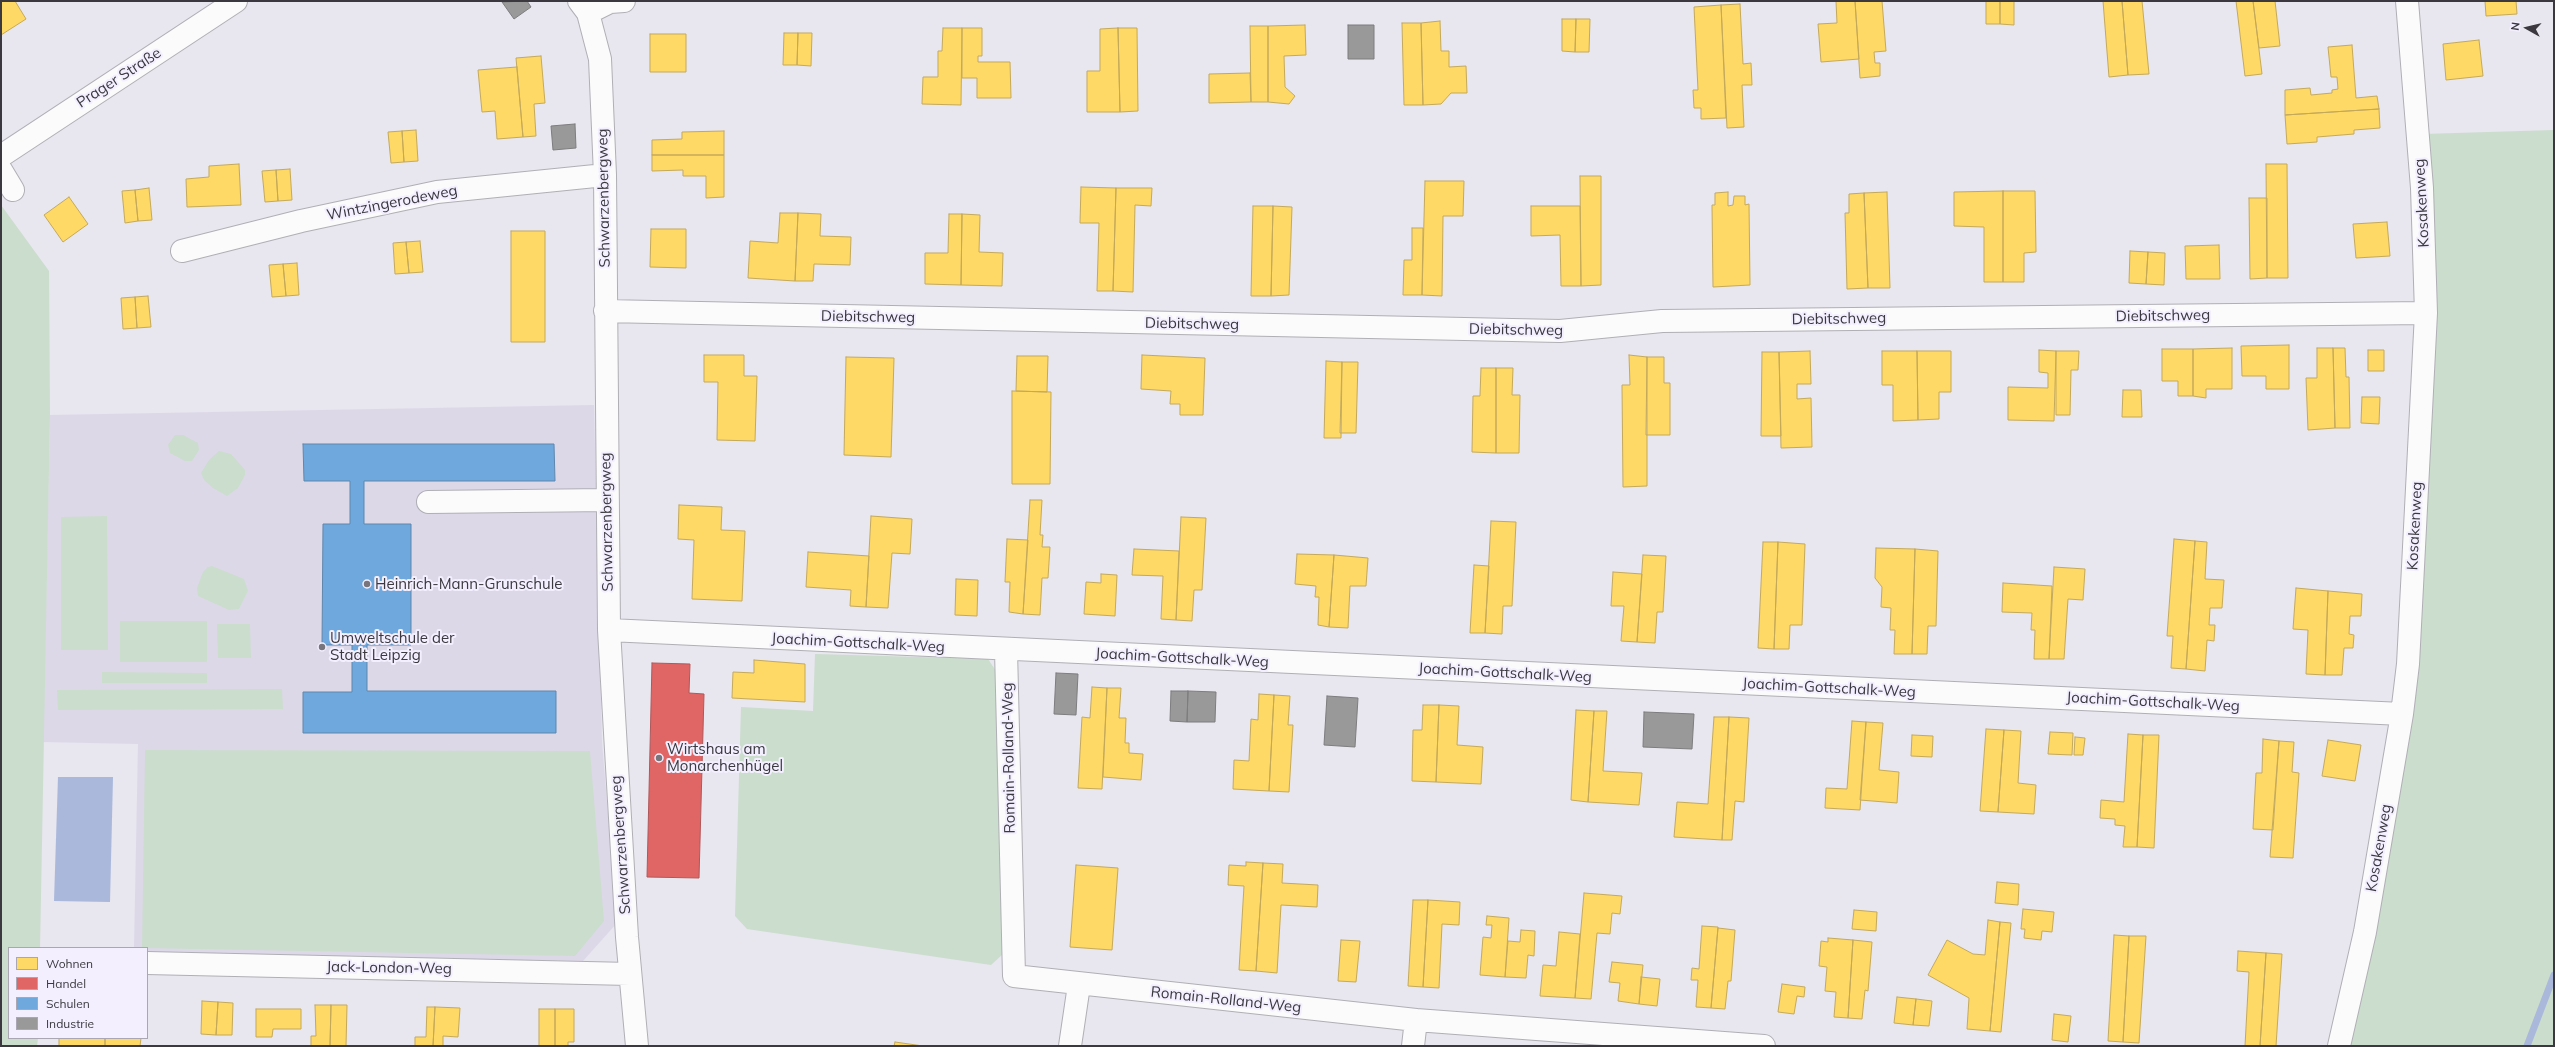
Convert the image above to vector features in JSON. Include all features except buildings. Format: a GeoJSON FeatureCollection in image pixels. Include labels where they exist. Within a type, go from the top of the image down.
{"type":"FeatureCollection","features":[{"type":"Feature","properties":{"kind":"street","name":"Prager Straße"},"geometry":{"type":"LineString","coordinates":[[1,156],[236,1]]}},
{"type":"Feature","properties":{"kind":"street"},"geometry":{"type":"LineString","coordinates":[[583,7],[624,1]]}},
{"type":"Feature","properties":{"kind":"street","name":"Kosakenweg"},"geometry":{"type":"LineString","coordinates":[[2339,1046],[2365,932],[2402,714],[2408,664],[2426,313],[2422,188],[2407,1]]}},
{"type":"Feature","properties":{"kind":"street","name":"Schwarzenbergweg"},"geometry":{"type":"LineString","coordinates":[[583,7],[600,59],[605,175],[609,630],[614,742],[630,974],[637,1046]]}},
{"type":"Feature","properties":{"kind":"street"},"geometry":{"type":"LineString","coordinates":[[1,170],[13,190]]}},
{"type":"Feature","properties":{"kind":"street","name":"Wintzingerodeweg"},"geometry":{"type":"LineString","coordinates":[[182,251],[301,221],[437,192],[605,175]]}},
{"type":"Feature","properties":{"kind":"street","name":"Diebitschweg"},"geometry":{"type":"LineString","coordinates":[[605,311],[1560,331],[1662,321],[2426,313]]}},
{"type":"Feature","properties":{"kind":"street"},"geometry":{"type":"LineString","coordinates":[[428,502],[607,500]]}},
{"type":"Feature","properties":{"kind":"street","name":"Joachim-Gottschalk-Weg"},"geometry":{"type":"LineString","coordinates":[[609,630],[1006,650],[2402,714]]}},
{"type":"Feature","properties":{"kind":"street","name":"Romain-Rolland-Weg"},"geometry":{"type":"LineString","coordinates":[[1006,650],[1014,976],[1078,985],[1416,1020],[1764,1046]]}},
{"type":"Feature","properties":{"kind":"street","name":"Jack-London-Weg"},"geometry":{"type":"LineString","coordinates":[[148,962],[630,974]]}},
{"type":"Feature","properties":{"kind":"street"},"geometry":{"type":"LineString","coordinates":[[1070,1046],[1078,985]]}},
{"type":"Feature","properties":{"kind":"street"},"geometry":{"type":"LineString","coordinates":[[1413,1046],[1416,1020]]}},
{"type":"Feature","properties":{"kind":"shaded area","name":"Umweltschule der Stadt Leipzig"},"geometry":{"type":"Polygon","coordinates":[[[594,405],[602,742],[617,923],[583,961],[148,954],[148,947],[134,947],[138,744],[43,742],[50,415],[594,405]]]}},
{"type":"Feature","properties":{"kind":"green space"},"geometry":{"type":"Polygon","coordinates":[[[2554,130],[2554,1046],[2348,1046],[2410,711],[2423,134],[2554,130]]]}},
{"type":"Feature","properties":{"kind":"green space"},"geometry":{"type":"Polygon","coordinates":[[[1,205],[49,271],[50,415],[40,947],[8,947],[8,1039],[38,1039],[37,1046],[1,1046],[1,205]]]}},
{"type":"Feature","properties":{"kind":"green space"},"geometry":{"type":"Polygon","coordinates":[[[175,435],[183,435],[198,443],[199,450],[192,461],[185,461],[170,453],[168,445],[175,435]]]}},
{"type":"Feature","properties":{"kind":"green space"},"geometry":{"type":"Polygon","coordinates":[[[219,451],[231,454],[245,470],[245,475],[238,488],[227,496],[213,488],[204,480],[201,473],[209,460],[219,451]]]}},
{"type":"Feature","properties":{"kind":"green space"},"geometry":{"type":"Polygon","coordinates":[[[107,516],[108,650],[61,650],[61,517],[107,516]]]}},
{"type":"Feature","properties":{"kind":"green space"},"geometry":{"type":"Polygon","coordinates":[[[212,566],[244,579],[248,591],[239,609],[229,610],[198,596],[197,588],[203,572],[208,567],[212,566]]]}},
{"type":"Feature","properties":{"kind":"green space"},"geometry":{"type":"Polygon","coordinates":[[[120,621],[207,621],[207,662],[120,662],[120,621]]]}},
{"type":"Feature","properties":{"kind":"green space"},"geometry":{"type":"Polygon","coordinates":[[[217,624],[250,624],[251,658],[218,658],[217,624]]]}},
{"type":"Feature","properties":{"kind":"green space"},"geometry":{"type":"Polygon","coordinates":[[[815,654],[988,659],[998,674],[1004,953],[991,965],[747,929],[735,916],[741,707],[813,711],[815,654]]]}},
{"type":"Feature","properties":{"kind":"green space"},"geometry":{"type":"Polygon","coordinates":[[[102,672],[207,673],[207,683],[102,683],[102,672]]]}},
{"type":"Feature","properties":{"kind":"green space"},"geometry":{"type":"Polygon","coordinates":[[[282,689],[283,709],[58,710],[57,690],[282,689]]]}},
{"type":"Feature","properties":{"kind":"green space"},"geometry":{"type":"Polygon","coordinates":[[[145,750],[590,751],[604,921],[575,956],[142,947],[145,750]]]}},
{"type":"Feature","properties":{"kind":"water"},"geometry":{"type":"Polygon","coordinates":[[[58,777],[113,777],[110,902],[54,901],[58,777]]]}},
{"type":"Feature","properties":{"kind":"waterway"},"geometry":{"type":"LineString","coordinates":[[2527,1046],[2554,975]]}},
{"type":"Feature","properties":{"kind":"place","name":"Heinrich-Mann-Grunschule"},"geometry":{"type":"Point","coordinates":[367,584]}},
{"type":"Feature","properties":{"kind":"place","name":"Umweltschule der Stadt Leipzig"},"geometry":{"type":"Point","coordinates":[322,647]}},
{"type":"Feature","properties":{"kind":"place","name":"Wirtshaus am Monarchenhügel"},"geometry":{"type":"Point","coordinates":[659,758]}}]}
